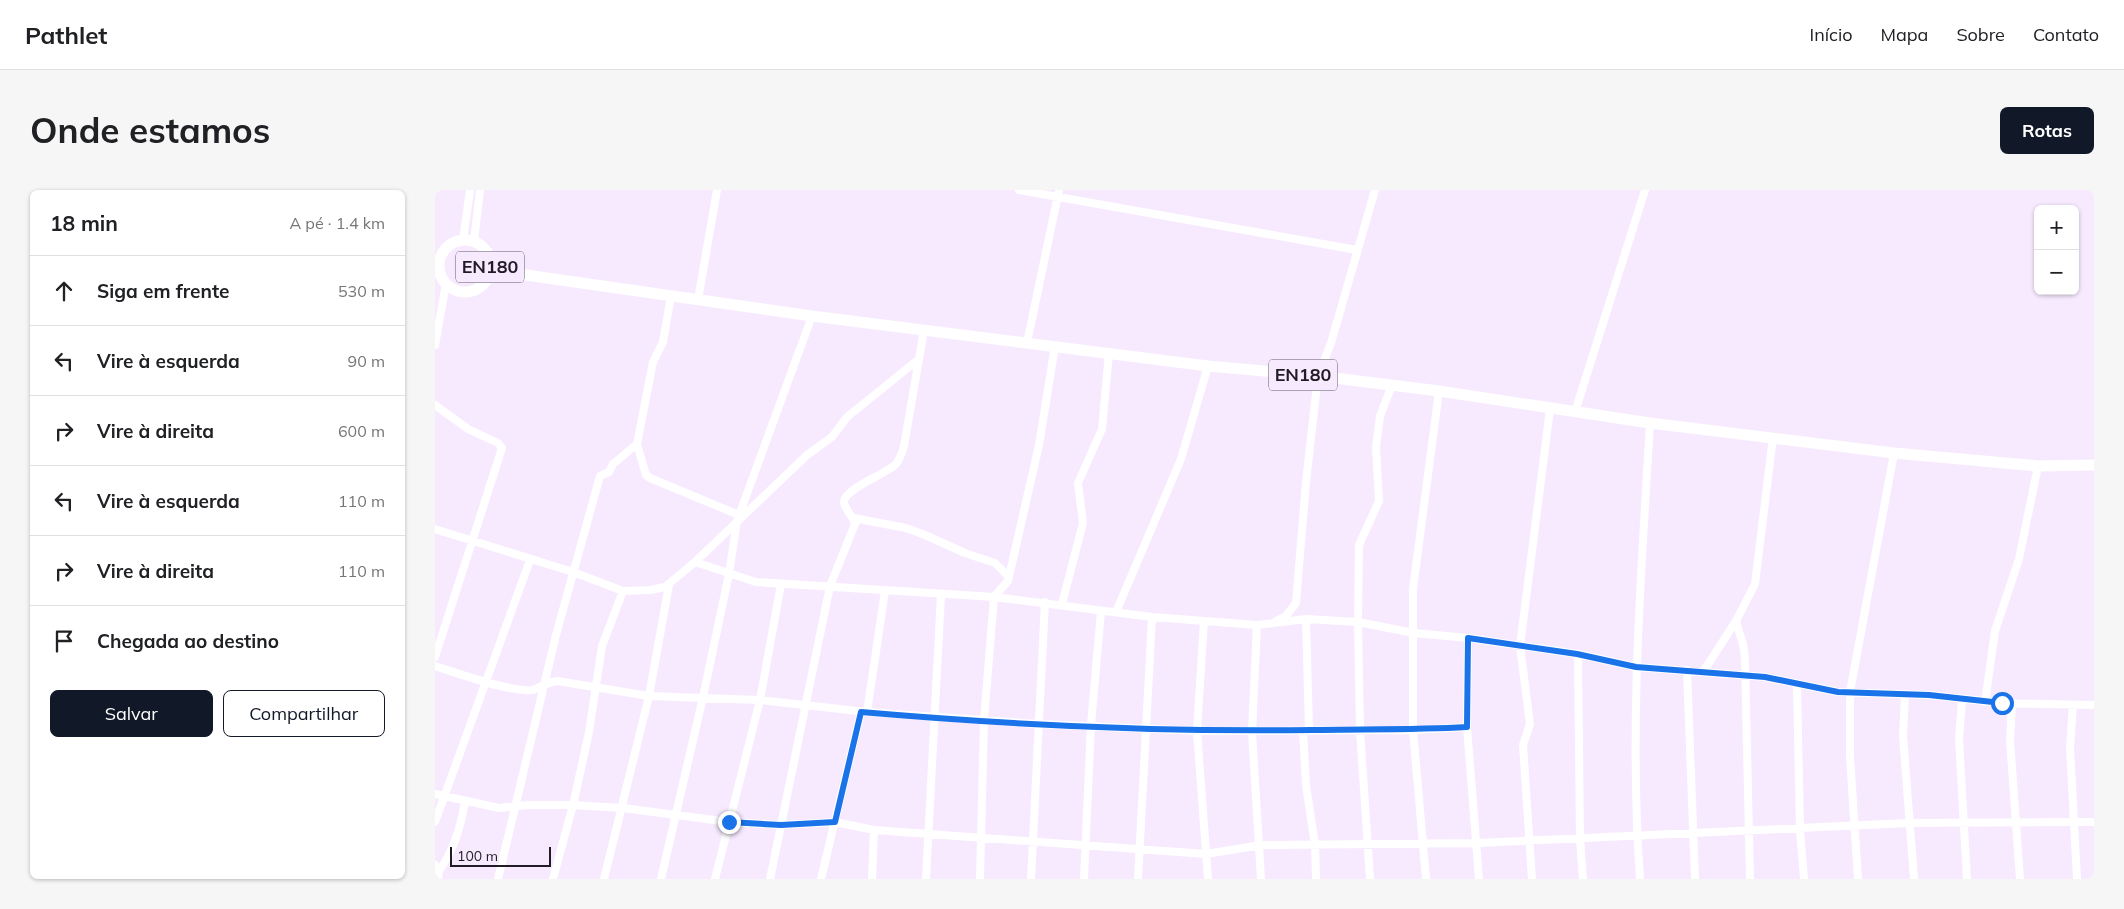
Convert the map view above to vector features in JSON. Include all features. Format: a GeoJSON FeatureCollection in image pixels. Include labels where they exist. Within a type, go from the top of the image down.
{"type":"FeatureCollection","features":[{"type":"Feature","properties":{"kind":"main road","name":"EN180"},"geometry":{"type":"LineString","coordinates":[[488,278],[490,261],[483,247],[468,241],[448,246],[438,255],[441,277],[455,290],[466,292],[476,289],[488,278],[512,273],[812,316],[1208,366],[1318,376],[1439,391],[1650,423],[1894,453],[2038,466],[2094,465]]}},
{"type":"Feature","properties":{"kind":"main road","name":"EN180"},"geometry":{"type":"LineString","coordinates":[[490,261],[512,273]]}},
{"type":"Feature","properties":{"kind":"street"},"geometry":{"type":"LineString","coordinates":[[468,241],[470,190]]}},
{"type":"Feature","properties":{"kind":"street"},"geometry":{"type":"LineString","coordinates":[[468,241],[480,190]]}},
{"type":"Feature","properties":{"kind":"street"},"geometry":{"type":"LineString","coordinates":[[698,300],[717,190]]}},
{"type":"Feature","properties":{"kind":"street"},"geometry":{"type":"LineString","coordinates":[[1019,190],[1058,193],[1357,250]]}},
{"type":"Feature","properties":{"kind":"street"},"geometry":{"type":"LineString","coordinates":[[1268,624],[1286,616],[1296,603],[1306,482],[1318,376],[1331,343],[1375,190]]}},
{"type":"Feature","properties":{"kind":"street"},"geometry":{"type":"LineString","coordinates":[[1575,412],[1645,190]]}},
{"type":"Feature","properties":{"kind":"street"},"geometry":{"type":"LineString","coordinates":[[1027,343],[1058,193]]}},
{"type":"Feature","properties":{"kind":"street"},"geometry":{"type":"LineString","coordinates":[[435,345],[441,277]]}},
{"type":"Feature","properties":{"kind":"street"},"geometry":{"type":"LineString","coordinates":[[671,296],[663,342],[653,362],[637,444],[650,478],[738,518]]}},
{"type":"Feature","properties":{"kind":"street"},"geometry":{"type":"LineString","coordinates":[[661,879],[703,697],[729,574],[738,518],[812,316]]}},
{"type":"Feature","properties":{"kind":"street"},"geometry":{"type":"LineString","coordinates":[[770,879],[830,586],[855,524],[854,518],[844,504],[848,494],[895,465],[900,458],[904,446],[924,330]]}},
{"type":"Feature","properties":{"kind":"street"},"geometry":{"type":"LineString","coordinates":[[980,879],[985,720],[994,597],[1005,587],[1009,576],[1039,445],[1055,346]]}},
{"type":"Feature","properties":{"kind":"street"},"geometry":{"type":"LineString","coordinates":[[1062,604],[1083,523],[1078,483],[1102,429],[1109,353]]}},
{"type":"Feature","properties":{"kind":"street"},"geometry":{"type":"LineString","coordinates":[[435,529],[573,572],[623,591],[650,590],[669,585],[807,454],[832,437],[847,417],[919,359]]}},
{"type":"Feature","properties":{"kind":"street"},"geometry":{"type":"LineString","coordinates":[[1116,612],[1181,459],[1208,366]]}},
{"type":"Feature","properties":{"kind":"street"},"geometry":{"type":"LineString","coordinates":[[1370,879],[1357,622],[1359,545],[1379,501],[1376,448],[1380,416],[1393,386]]}},
{"type":"Feature","properties":{"kind":"street"},"geometry":{"type":"LineString","coordinates":[[1425,879],[1424,844],[1413,730],[1413,589],[1439,391]]}},
{"type":"Feature","properties":{"kind":"street"},"geometry":{"type":"LineString","coordinates":[[435,405],[468,429],[499,443],[502,448],[435,657]]}},
{"type":"Feature","properties":{"kind":"street"},"geometry":{"type":"LineString","coordinates":[[1532,879],[1523,745],[1529,724],[1520,646],[1550,409]]}},
{"type":"Feature","properties":{"kind":"street"},"geometry":{"type":"LineString","coordinates":[[1640,879],[1637,834],[1636,667],[1650,423]]}},
{"type":"Feature","properties":{"kind":"street"},"geometry":{"type":"LineString","coordinates":[[1703,672],[1736,621],[1755,584],[1773,437]]}},
{"type":"Feature","properties":{"kind":"street"},"geometry":{"type":"LineString","coordinates":[[499,879],[573,572],[600,476],[609,472],[613,464],[637,444]]}},
{"type":"Feature","properties":{"kind":"street"},"geometry":{"type":"LineString","coordinates":[[1858,879],[1850,756],[1850,692],[1894,453]]}},
{"type":"Feature","properties":{"kind":"street"},"geometry":{"type":"LineString","coordinates":[[1985,702],[1995,631],[2019,559],[2038,466]]}},
{"type":"Feature","properties":{"kind":"street"},"geometry":{"type":"LineString","coordinates":[[854,518],[906,528],[925,534],[965,553],[995,563],[1009,576]]}},
{"type":"Feature","properties":{"kind":"street"},"geometry":{"type":"LineString","coordinates":[[435,822],[530,560]]}},
{"type":"Feature","properties":{"kind":"street"},"geometry":{"type":"LineString","coordinates":[[695,562],[756,582],[994,597],[1062,604],[1101,611],[1257,624],[1306,619],[1357,622],[1414,633],[1468,638],[1577,654],[1636,667],[1745,676],[1850,692],[1905,694],[2012,704],[2094,705]]}},
{"type":"Feature","properties":{"kind":"street"},"geometry":{"type":"LineString","coordinates":[[715,879],[760,700],[781,584]]}},
{"type":"Feature","properties":{"kind":"street"},"geometry":{"type":"LineString","coordinates":[[604,879],[649,696],[669,585]]}},
{"type":"Feature","properties":{"kind":"street"},"geometry":{"type":"LineString","coordinates":[[553,879],[573,805],[598,687],[602,646],[623,591]]}},
{"type":"Feature","properties":{"kind":"street"},"geometry":{"type":"LineString","coordinates":[[821,879],[864,712],[885,591]]}},
{"type":"Feature","properties":{"kind":"street"},"geometry":{"type":"LineString","coordinates":[[926,879],[941,595]]}},
{"type":"Feature","properties":{"kind":"street"},"geometry":{"type":"LineString","coordinates":[[1031,879],[1045,602]]}},
{"type":"Feature","properties":{"kind":"street"},"geometry":{"type":"LineString","coordinates":[[1084,879],[1091,726],[1101,611]]}},
{"type":"Feature","properties":{"kind":"street"},"geometry":{"type":"LineString","coordinates":[[1138,879],[1152,616]]}},
{"type":"Feature","properties":{"kind":"street"},"geometry":{"type":"LineString","coordinates":[[1306,619],[1306,785],[1315,845],[1317,879]]}},
{"type":"Feature","properties":{"kind":"street"},"geometry":{"type":"LineString","coordinates":[[1204,620],[1197,731],[1208,879]]}},
{"type":"Feature","properties":{"kind":"street"},"geometry":{"type":"LineString","coordinates":[[1736,621],[1744,648],[1747,832],[1750,879]]}},
{"type":"Feature","properties":{"kind":"street"},"geometry":{"type":"LineString","coordinates":[[1257,624],[1252,732],[1261,845],[1261,879]]}},
{"type":"Feature","properties":{"kind":"street"},"geometry":{"type":"LineString","coordinates":[[1468,638],[1467,727],[1478,843],[1479,879]]}},
{"type":"Feature","properties":{"kind":"street"},"geometry":{"type":"LineString","coordinates":[[1577,654],[1580,839],[1583,879]]}},
{"type":"Feature","properties":{"kind":"street"},"geometry":{"type":"LineString","coordinates":[[435,666],[486,682],[526,690],[535,690],[546,683],[557,681],[649,696],[760,700],[936,718],[1252,732],[1413,730],[1467,727]]}},
{"type":"Feature","properties":{"kind":"street"},"geometry":{"type":"LineString","coordinates":[[1687,670],[1695,879]]}},
{"type":"Feature","properties":{"kind":"street"},"geometry":{"type":"LineString","coordinates":[[1797,684],[1800,830],[1804,879]]}},
{"type":"Feature","properties":{"kind":"street"},"geometry":{"type":"LineString","coordinates":[[1905,694],[1903,736],[1913,879]]}},
{"type":"Feature","properties":{"kind":"street"},"geometry":{"type":"LineString","coordinates":[[1962,700],[1959,738],[1967,879]]}},
{"type":"Feature","properties":{"kind":"street"},"geometry":{"type":"LineString","coordinates":[[2012,704],[2010,740],[2020,879]]}},
{"type":"Feature","properties":{"kind":"street"},"geometry":{"type":"LineString","coordinates":[[2073,706],[2070,748],[2077,879]]}},
{"type":"Feature","properties":{"kind":"street"},"geometry":{"type":"LineString","coordinates":[[435,794],[499,808],[528,804],[623,808],[729,822],[781,825],[835,822],[875,830],[981,836],[1033,842],[1206,854],[1261,845],[1478,843],[1580,839],[1637,834],[1747,832],[1963,822],[2094,822]]}},
{"type":"Feature","properties":{"kind":"street"},"geometry":{"type":"LineString","coordinates":[[437,872],[450,855],[462,821],[465,801]]}},
{"type":"Feature","properties":{"kind":"street"},"geometry":{"type":"LineString","coordinates":[[872,879],[875,830]]}},
{"type":"Feature","properties":{"kind":"route"},"geometry":{"type":"LineString","coordinates":[[729,822],[781,825],[835,822],[861,712],[1039,724],[1197,731],[1413,730],[1467,727],[1468,638],[1577,654],[1636,667],[1765,677],[1838,692],[1929,695],[2002,703]]}}]}
